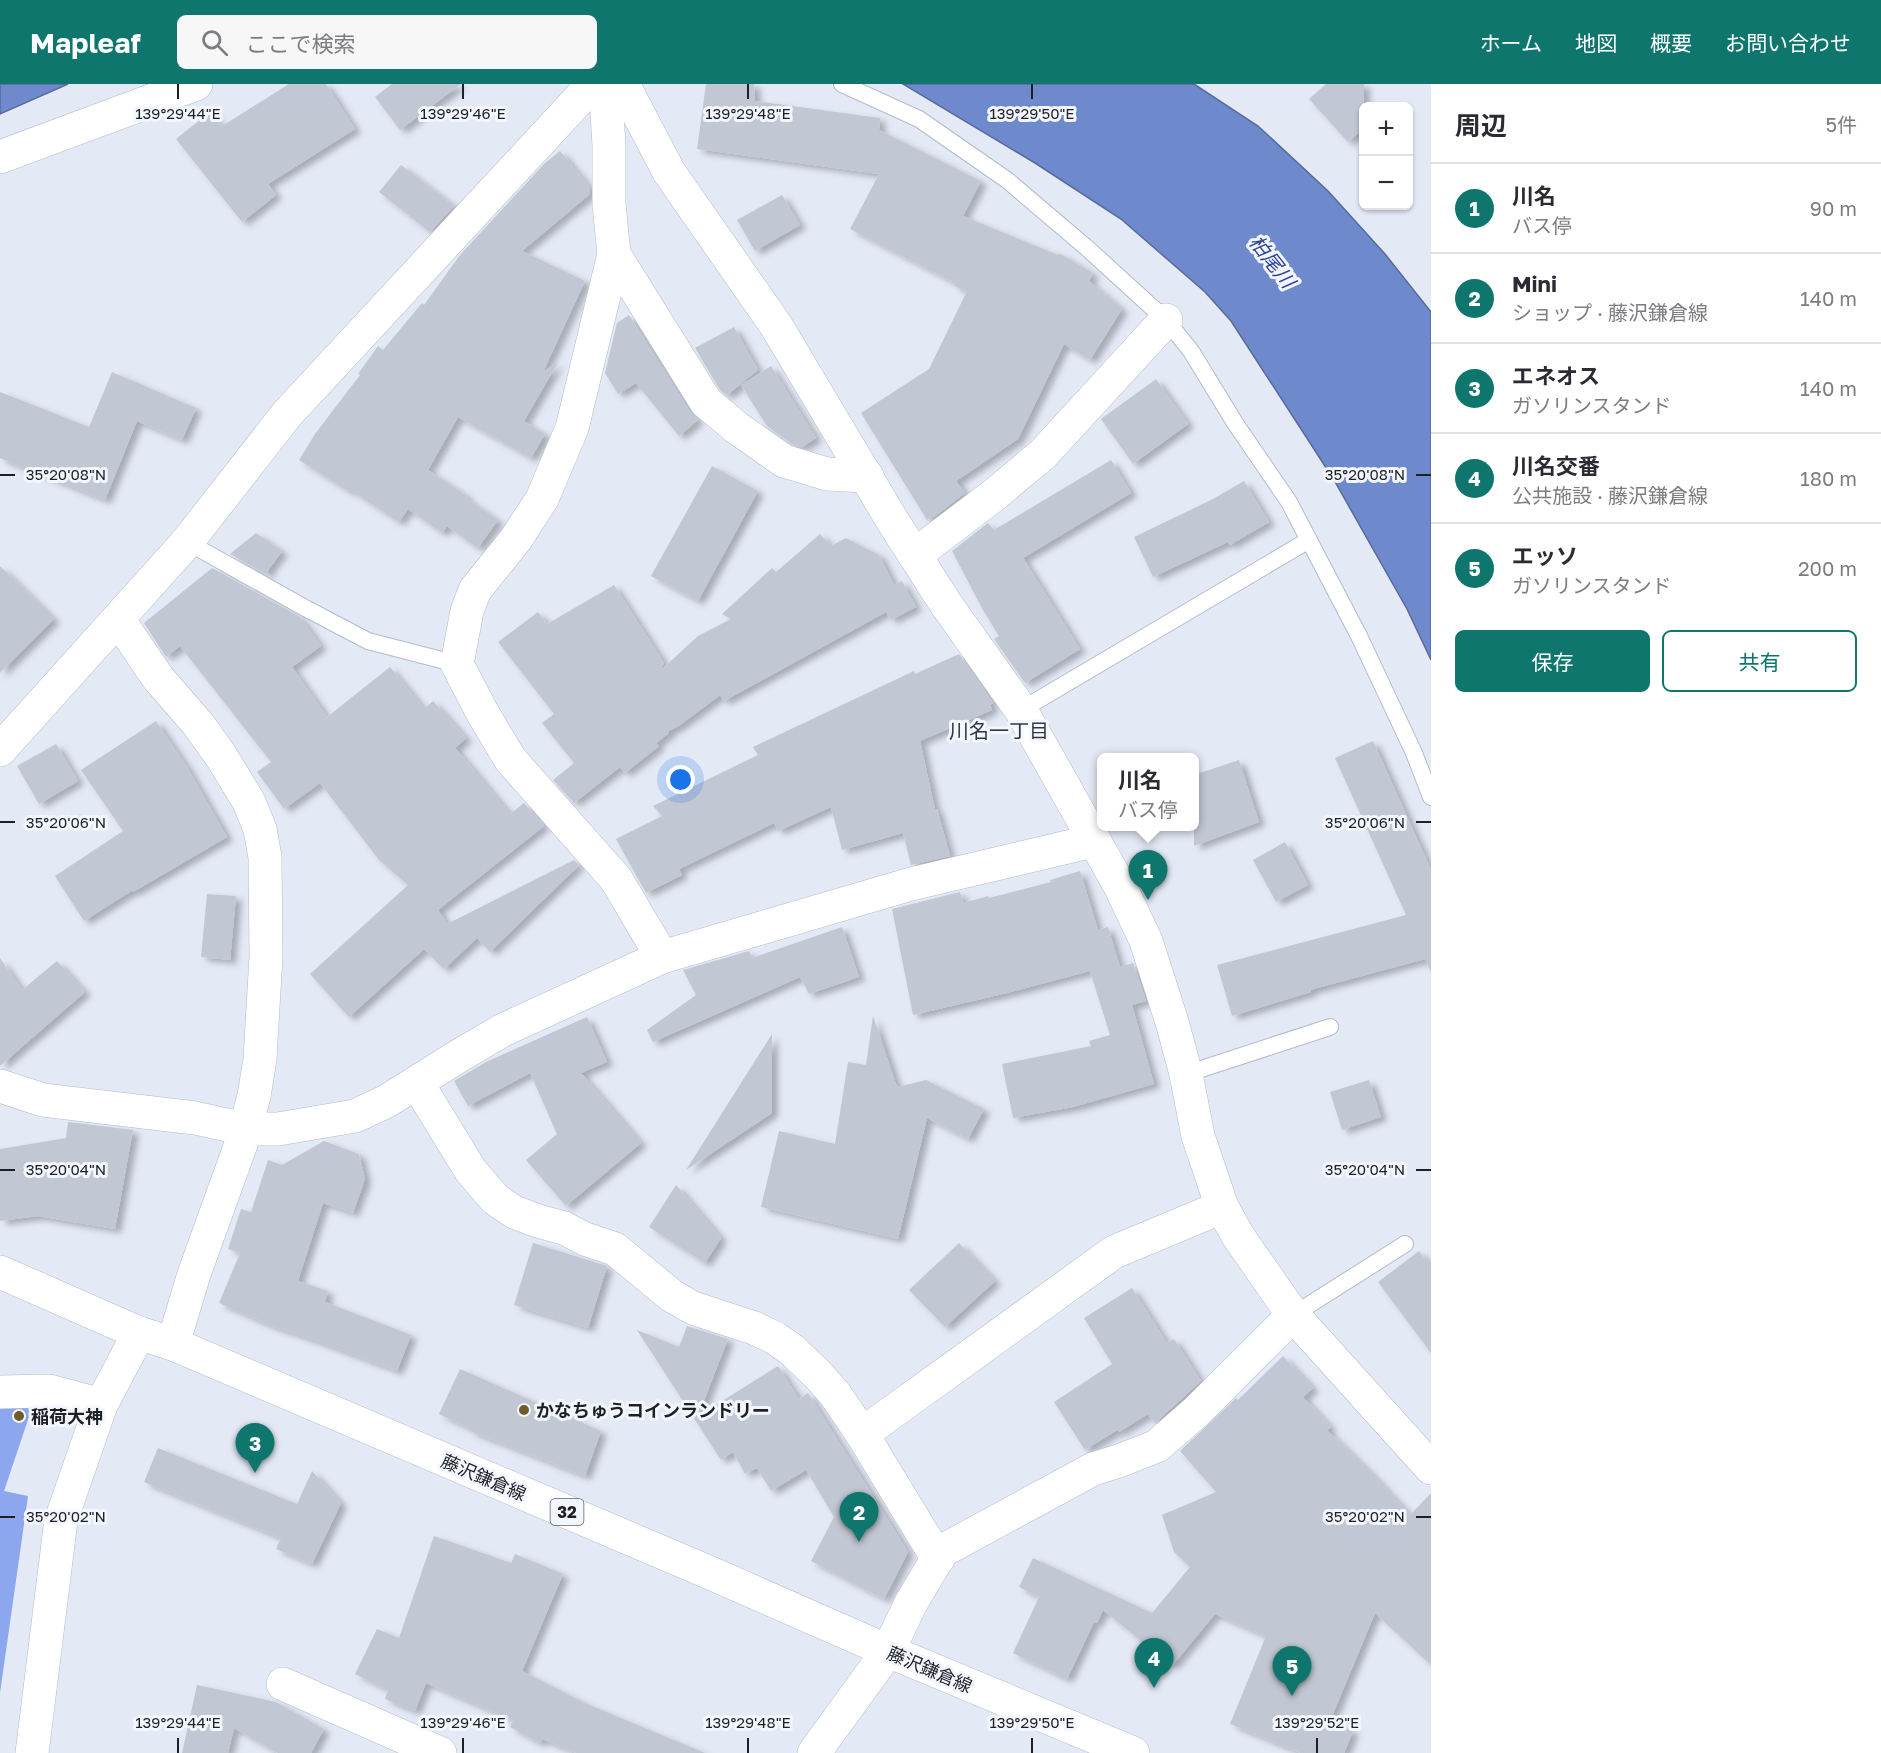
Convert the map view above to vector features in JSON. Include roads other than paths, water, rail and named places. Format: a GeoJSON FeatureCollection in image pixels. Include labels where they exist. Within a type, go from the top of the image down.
{"type":"FeatureCollection","features":[{"type":"Feature","properties":{"kind":"street"},"geometry":{"type":"LineString","coordinates":[[0,157],[196,84]]}},
{"type":"Feature","properties":{"kind":"street"},"geometry":{"type":"LineString","coordinates":[[0,750],[187,542],[287,414],[593,84]]}},
{"type":"Feature","properties":{"kind":"street"},"geometry":{"type":"LineString","coordinates":[[605,84],[609,145],[609,204],[614,254],[572,428],[542,499],[516,539],[475,590],[467,610],[457,664],[510,759],[616,879],[662,957]]}},
{"type":"Feature","properties":{"kind":"street"},"geometry":{"type":"LineString","coordinates":[[623,84],[669,172],[777,327],[892,520],[946,604],[1021,710],[1120,886],[1146,941],[1172,1022],[1186,1074],[1198,1136],[1221,1207],[1251,1256],[1293,1315],[1431,1468]]}},
{"type":"Feature","properties":{"kind":"street"},"geometry":{"type":"LineString","coordinates":[[614,254],[706,402],[737,428],[784,461],[827,474],[867,476]]}},
{"type":"Feature","properties":{"kind":"street"},"geometry":{"type":"LineString","coordinates":[[915,555],[994,495],[1043,454],[1166,320]]}},
{"type":"Feature","properties":{"kind":"street"},"geometry":{"type":"LineString","coordinates":[[118,619],[158,678],[198,724],[221,756],[249,802],[260,829],[265,857],[266,956],[260,1059],[254,1096],[245,1129],[172,1344]]}},
{"type":"Feature","properties":{"kind":"street"},"geometry":{"type":"LineString","coordinates":[[0,1086],[44,1100],[195,1118],[245,1129],[278,1129],[355,1116],[387,1101],[503,1030],[662,957],[911,884],[1094,841]]}},
{"type":"Feature","properties":{"kind":"street"},"geometry":{"type":"LineString","coordinates":[[417,1083],[471,1171],[495,1199],[514,1212],[564,1228],[585,1239],[615,1249],[672,1296],[693,1308],[754,1328],[775,1338],[792,1350],[835,1394],[938,1559]]}},
{"type":"Feature","properties":{"kind":"street"},"geometry":{"type":"LineString","coordinates":[[862,1434],[1114,1252],[1221,1207]]}},
{"type":"Feature","properties":{"kind":"street","name":"藤沢鎌倉線"},"geometry":{"type":"LineString","coordinates":[[0,1272],[139,1333],[172,1344],[704,1570],[888,1651],[1133,1753]]}},
{"type":"Feature","properties":{"kind":"street"},"geometry":{"type":"LineString","coordinates":[[814,1753],[888,1651],[911,1602],[942,1551],[1093,1469],[1157,1446],[1197,1411],[1293,1315]]}},
{"type":"Feature","properties":{"kind":"street"},"geometry":{"type":"LineString","coordinates":[[32,1753],[61,1520],[101,1405],[139,1333]]}},
{"type":"Feature","properties":{"kind":"street"},"geometry":{"type":"LineString","coordinates":[[0,1392],[49,1391],[101,1405]]}},
{"type":"Feature","properties":{"kind":"street"},"geometry":{"type":"LineString","coordinates":[[283,1684],[440,1753]]}},
{"type":"Feature","properties":{"kind":"lane"},"geometry":{"type":"LineString","coordinates":[[842,84],[919,119],[1007,180],[1087,248],[1166,320],[1191,351],[1235,423],[1289,502],[1359,636],[1414,753],[1431,796]]}},
{"type":"Feature","properties":{"kind":"lane"},"geometry":{"type":"LineString","coordinates":[[1021,710],[1309,540]]}},
{"type":"Feature","properties":{"kind":"lane"},"geometry":{"type":"LineString","coordinates":[[187,542],[368,640],[457,664]]}},
{"type":"Feature","properties":{"kind":"lane"},"geometry":{"type":"LineString","coordinates":[[1186,1074],[1330,1028]]}},
{"type":"Feature","properties":{"kind":"lane"},"geometry":{"type":"LineString","coordinates":[[1293,1315],[1405,1244]]}},
{"type":"Feature","properties":{"kind":"water"},"geometry":{"type":"Polygon","coordinates":[[[0,84],[68,84],[0,114],[0,84]]]}},
{"type":"Feature","properties":{"kind":"water","name":"柏尾川"},"geometry":{"type":"Polygon","coordinates":[[[903,84],[1194,84],[1258,126],[1328,191],[1385,254],[1431,312],[1431,660],[1407,609],[1334,480],[1231,321],[1205,292],[1121,219],[1035,163],[903,84]]]}},
{"type":"Feature","properties":{"kind":"place","name":"川名"},"geometry":{"type":"Point","coordinates":[1148,900]}},
{"type":"Feature","properties":{"kind":"place","name":"かなちゅうコインランドリー"},"geometry":{"type":"Point","coordinates":[524,1410]}},
{"type":"Feature","properties":{"kind":"place","name":"稲荷大神"},"geometry":{"type":"Point","coordinates":[19,1416]}},
{"type":"Feature","properties":{"kind":"place","name":"エネオス"},"geometry":{"type":"Point","coordinates":[255,1473]}},
{"type":"Feature","properties":{"kind":"place","name":"Mini"},"geometry":{"type":"Point","coordinates":[859,1542]}},
{"type":"Feature","properties":{"kind":"place","name":"川名交番"},"geometry":{"type":"Point","coordinates":[1154,1688]}},
{"type":"Feature","properties":{"kind":"place","name":"エッソ"},"geometry":{"type":"Point","coordinates":[1292,1696]}},
{"type":"Feature","properties":{"kind":"district","name":"川名一丁目"},"geometry":{"type":"Point","coordinates":[999,730]}}]}
